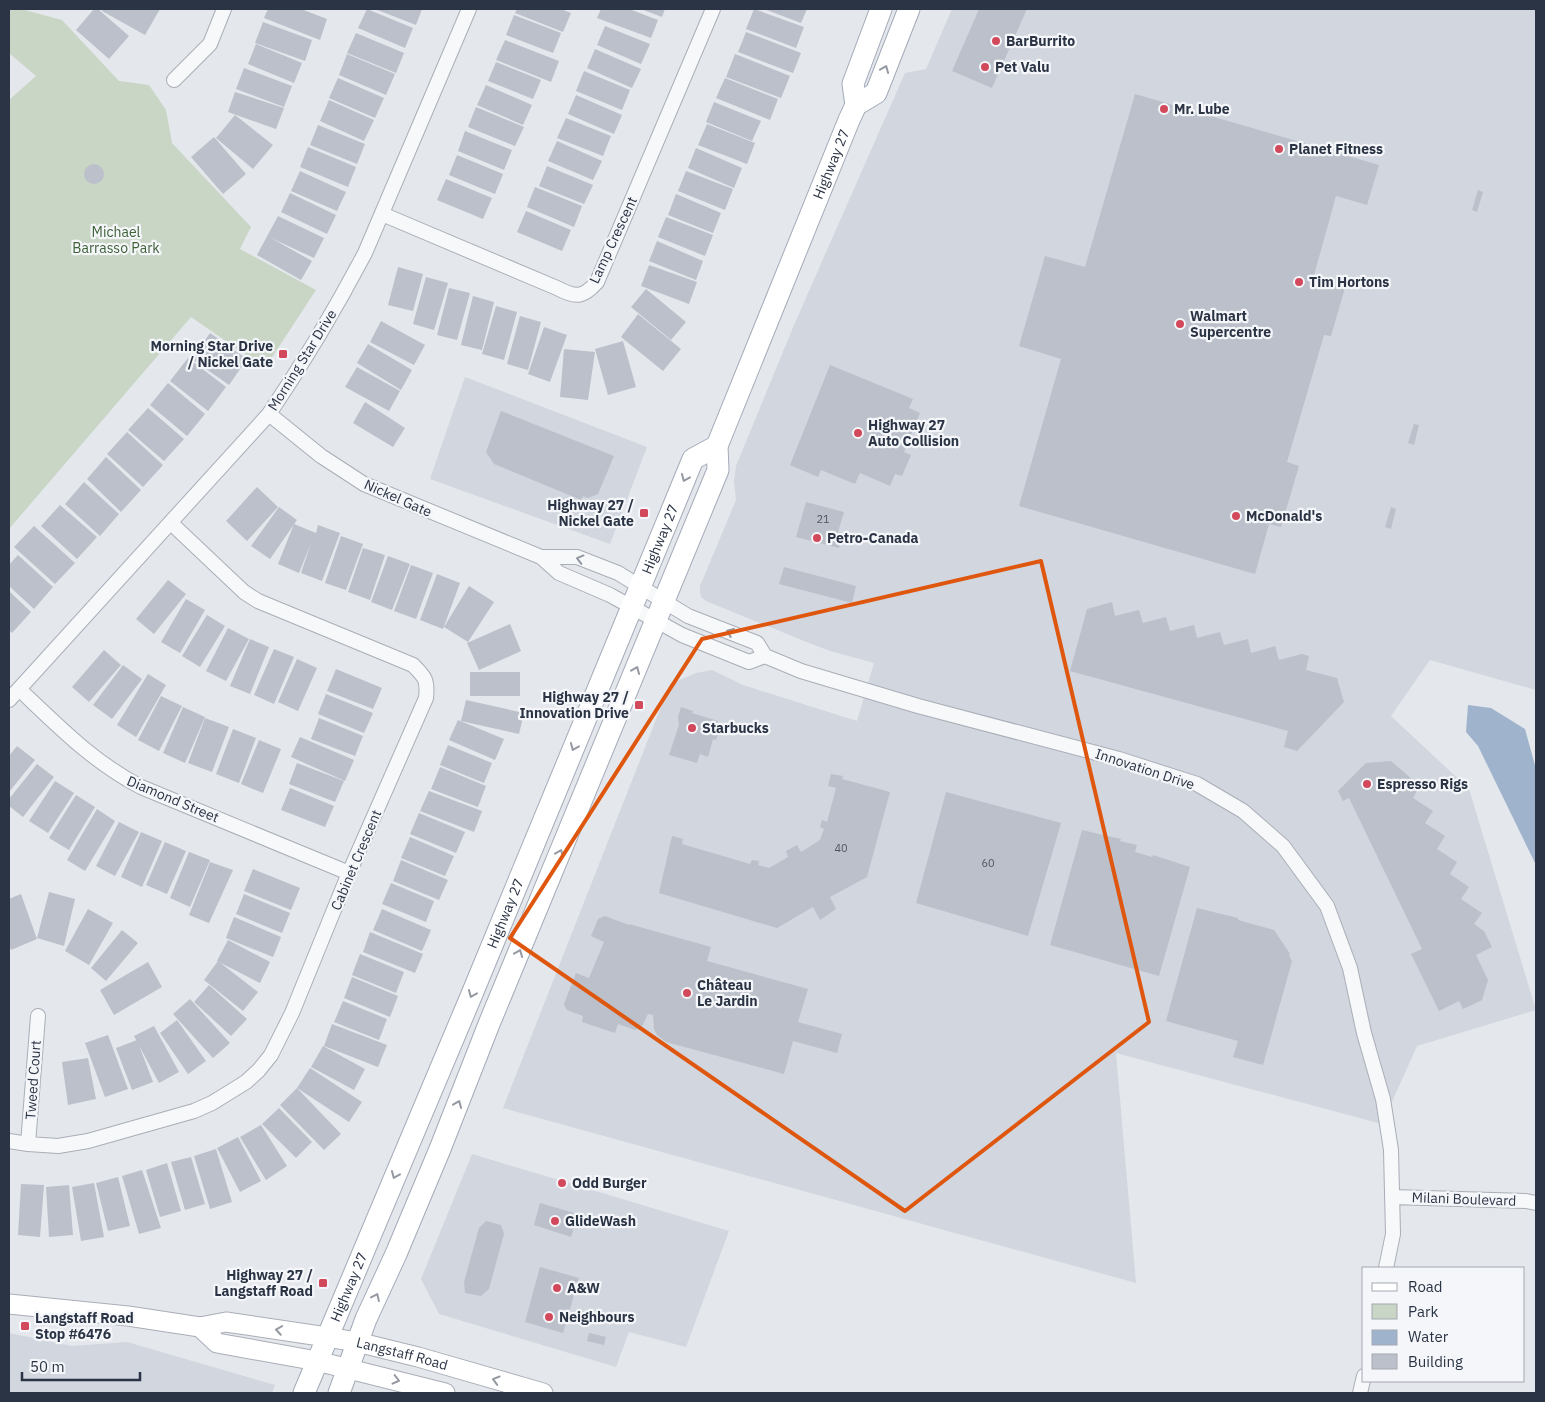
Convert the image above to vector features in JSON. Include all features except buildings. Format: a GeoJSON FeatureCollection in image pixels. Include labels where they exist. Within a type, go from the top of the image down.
{"type":"FeatureCollection","features":[{"type":"Feature","properties":{"kind":"main road","name":"Highway 27"},"geometry":{"type":"LineString","coordinates":[[339,1393],[357,1342],[440,1149],[489,1024],[718,470],[717,446],[856,105],[853,84],[882,9]]}},
{"type":"Feature","properties":{"kind":"main road"},"geometry":{"type":"LineString","coordinates":[[856,105],[876,93],[909,9]]}},
{"type":"Feature","properties":{"kind":"main road","name":"Highway 27"},"geometry":{"type":"LineString","coordinates":[[304,1393],[472,994],[693,459],[717,446]]}},
{"type":"Feature","properties":{"kind":"street"},"geometry":{"type":"LineString","coordinates":[[174,80],[210,44],[224,9]]}},
{"type":"Feature","properties":{"kind":"street","name":"Morning Star Drive"},"geometry":{"type":"LineString","coordinates":[[9,700],[269,414],[287,388],[365,253],[469,9]]}},
{"type":"Feature","properties":{"kind":"street","name":"Lamp Crescent"},"geometry":{"type":"LineString","coordinates":[[382,214],[570,295],[580,295],[589,291],[597,282],[713,9]]}},
{"type":"Feature","properties":{"kind":"street","name":"Nickel Gate"},"geometry":{"type":"LineString","coordinates":[[269,414],[321,456],[364,484],[541,557],[559,573],[610,595],[632,607]]}},
{"type":"Feature","properties":{"kind":"street","name":"Cabinet Crescent"},"geometry":{"type":"LineString","coordinates":[[9,1141],[58,1146],[88,1141],[194,1111],[212,1104],[246,1082],[271,1055],[282,1035],[349,873],[426,698],[428,685],[424,676],[413,665],[258,601],[244,592],[171,523]]}},
{"type":"Feature","properties":{"kind":"street","name":"Nickel Gate"},"geometry":{"type":"LineString","coordinates":[[541,557],[577,557],[618,573],[640,586],[661,611]]}},
{"type":"Feature","properties":{"kind":"street","name":"Innovation Drive"},"geometry":{"type":"LineString","coordinates":[[632,607],[688,616],[757,643],[765,656],[801,671],[918,706],[1119,759],[1197,784],[1243,811],[1283,846],[1327,906],[1350,968],[1364,1033],[1383,1099],[1392,1150],[1392,1234],[1386,1267]]}},
{"type":"Feature","properties":{"kind":"street","name":"Innovation Drive"},"geometry":{"type":"LineString","coordinates":[[661,611],[682,635],[749,662],[765,656]]}},
{"type":"Feature","properties":{"kind":"street","name":"Diamond Street"},"geometry":{"type":"LineString","coordinates":[[19,689],[66,734],[98,761],[120,776],[349,873]]}},
{"type":"Feature","properties":{"kind":"street","name":"Tweed Court"},"geometry":{"type":"LineString","coordinates":[[28,1144],[38,1016]]}},
{"type":"Feature","properties":{"kind":"street","name":"Milani Boulevard"},"geometry":{"type":"LineString","coordinates":[[1392,1197],[1526,1201],[1536,1204]]}},
{"type":"Feature","properties":{"kind":"street","name":"Langstaff Road"},"geometry":{"type":"LineString","coordinates":[[9,1304],[128,1316],[200,1327],[226,1322],[357,1342],[543,1393]]}},
{"type":"Feature","properties":{"kind":"street","name":"Langstaff Road"},"geometry":{"type":"LineString","coordinates":[[200,1327],[217,1343],[349,1368],[445,1393]]}},
{"type":"Feature","properties":{"kind":"highlighted area"},"geometry":{"type":"Polygon","coordinates":[[[1041,561],[1149,1022],[905,1211],[510,938],[702,639],[1041,561]]]}},
{"type":"Feature","properties":{"kind":"shaded area"},"geometry":{"type":"Polygon","coordinates":[[[952,9],[1536,9],[1536,690],[1430,660],[1391,716],[1469,789],[1536,1010],[1417,1046],[1382,1124],[1116,1053],[1136,1283],[503,1108],[670,684],[696,673],[712,670],[743,685],[857,721],[874,663],[830,651],[706,601],[701,597],[700,586],[736,500],[734,481],[736,466],[794,325],[905,73],[926,69],[952,9]]]}},
{"type":"Feature","properties":{"kind":"shaded area"},"geometry":{"type":"Polygon","coordinates":[[[465,377],[647,447],[610,544],[430,479],[465,377]]]}},
{"type":"Feature","properties":{"kind":"shaded area"},"geometry":{"type":"Polygon","coordinates":[[[472,1154],[729,1231],[686,1347],[629,1332],[616,1367],[439,1314],[421,1279],[472,1154]]]}},
{"type":"Feature","properties":{"kind":"shaded area"},"geometry":{"type":"Polygon","coordinates":[[[9,1333],[72,1346],[127,1342],[275,1385],[272,1393],[9,1393],[9,1333]]]}},
{"type":"Feature","properties":{"kind":"green space","name":"Michael Barrasso Park"},"geometry":{"type":"Polygon","coordinates":[[[9,9],[21,9],[62,20],[119,81],[149,85],[166,110],[172,143],[251,227],[240,249],[316,290],[265,368],[191,317],[9,529],[9,100],[36,76],[9,53],[9,9]]]}},
{"type":"Feature","properties":{"kind":"water"},"geometry":{"type":"Polygon","coordinates":[[[1468,705],[1491,708],[1525,729],[1536,769],[1536,865],[1478,746],[1466,732],[1468,705]]]}},
{"type":"Feature","properties":{"kind":"place","name":"BarBurrito"},"geometry":{"type":"Point","coordinates":[996,41]}},
{"type":"Feature","properties":{"kind":"place","name":"Pet Valu"},"geometry":{"type":"Point","coordinates":[985,67]}},
{"type":"Feature","properties":{"kind":"place","name":"Mr. Lube"},"geometry":{"type":"Point","coordinates":[1164,109]}},
{"type":"Feature","properties":{"kind":"place","name":"Planet Fitness"},"geometry":{"type":"Point","coordinates":[1279,149]}},
{"type":"Feature","properties":{"kind":"place","name":"Tim Hortons"},"geometry":{"type":"Point","coordinates":[1299,282]}},
{"type":"Feature","properties":{"kind":"place","name":"Walmart Supercentre"},"geometry":{"type":"Point","coordinates":[1180,324]}},
{"type":"Feature","properties":{"kind":"place","name":"Morning Star Drive / Nickel Gate"},"geometry":{"type":"Point","coordinates":[283,354]}},
{"type":"Feature","properties":{"kind":"place","name":"Highway 27 Auto Collision"},"geometry":{"type":"Point","coordinates":[858,433]}},
{"type":"Feature","properties":{"kind":"place","name":"Highway 27 / Nickel Gate"},"geometry":{"type":"Point","coordinates":[644,513]}},
{"type":"Feature","properties":{"kind":"place","name":"McDonald's"},"geometry":{"type":"Point","coordinates":[1236,516]}},
{"type":"Feature","properties":{"kind":"place","name":"Petro-Canada"},"geometry":{"type":"Point","coordinates":[817,538]}},
{"type":"Feature","properties":{"kind":"place","name":"Highway 27 / Innovation Drive"},"geometry":{"type":"Point","coordinates":[639,705]}},
{"type":"Feature","properties":{"kind":"place","name":"Starbucks"},"geometry":{"type":"Point","coordinates":[692,728]}},
{"type":"Feature","properties":{"kind":"place","name":"Espresso Rigs"},"geometry":{"type":"Point","coordinates":[1367,784]}},
{"type":"Feature","properties":{"kind":"place","name":"Château Le Jardin"},"geometry":{"type":"Point","coordinates":[687,993]}},
{"type":"Feature","properties":{"kind":"place","name":"Odd Burger"},"geometry":{"type":"Point","coordinates":[562,1183]}},
{"type":"Feature","properties":{"kind":"place","name":"GlideWash"},"geometry":{"type":"Point","coordinates":[555,1221]}},
{"type":"Feature","properties":{"kind":"place","name":"Highway 27 / Langstaff Road"},"geometry":{"type":"Point","coordinates":[323,1283]}},
{"type":"Feature","properties":{"kind":"place","name":"A&W"},"geometry":{"type":"Point","coordinates":[557,1288]}},
{"type":"Feature","properties":{"kind":"place","name":"Neighbours"},"geometry":{"type":"Point","coordinates":[549,1317]}},
{"type":"Feature","properties":{"kind":"place","name":"Langstaff Road Stop #6476"},"geometry":{"type":"Point","coordinates":[25,1326]}}]}
